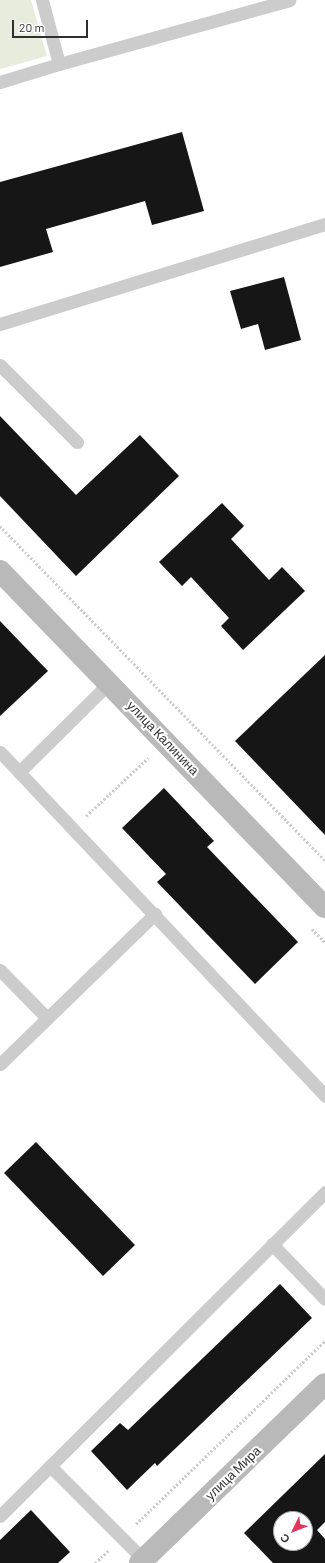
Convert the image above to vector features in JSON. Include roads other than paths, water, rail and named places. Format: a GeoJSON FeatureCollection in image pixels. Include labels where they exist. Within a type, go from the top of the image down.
{"type":"FeatureCollection","features":[{"type":"Feature","properties":{"kind":"street","name":"улица Калинина"},"geometry":{"type":"LineString","coordinates":[[0,571],[110,682],[325,907]]}},
{"type":"Feature","properties":{"kind":"street","name":"улица Мира"},"geometry":{"type":"LineString","coordinates":[[142,1561],[325,1384]]}},
{"type":"Feature","properties":{"kind":"lane"},"geometry":{"type":"LineString","coordinates":[[42,0],[59,64]]}},
{"type":"Feature","properties":{"kind":"lane"},"geometry":{"type":"LineString","coordinates":[[0,82],[59,64],[289,0]]}},
{"type":"Feature","properties":{"kind":"lane"},"geometry":{"type":"LineString","coordinates":[[0,324],[325,224]]}},
{"type":"Feature","properties":{"kind":"lane"},"geometry":{"type":"LineString","coordinates":[[0,365],[78,442]]}},
{"type":"Feature","properties":{"kind":"lane"},"geometry":{"type":"LineString","coordinates":[[19,772],[110,682]]}},
{"type":"Feature","properties":{"kind":"lane"},"geometry":{"type":"LineString","coordinates":[[0,752],[74,828],[325,1096]]}},
{"type":"Feature","properties":{"kind":"lane"},"geometry":{"type":"LineString","coordinates":[[0,1064],[155,914]]}},
{"type":"Feature","properties":{"kind":"lane"},"geometry":{"type":"LineString","coordinates":[[0,970],[47,1018]]}},
{"type":"Feature","properties":{"kind":"lane"},"geometry":{"type":"LineString","coordinates":[[0,1516],[325,1192]]}},
{"type":"Feature","properties":{"kind":"lane"},"geometry":{"type":"LineString","coordinates":[[272,1244],[325,1299]]}},
{"type":"Feature","properties":{"kind":"lane"},"geometry":{"type":"LineString","coordinates":[[50,1466],[122,1538],[142,1561]]}}]}
